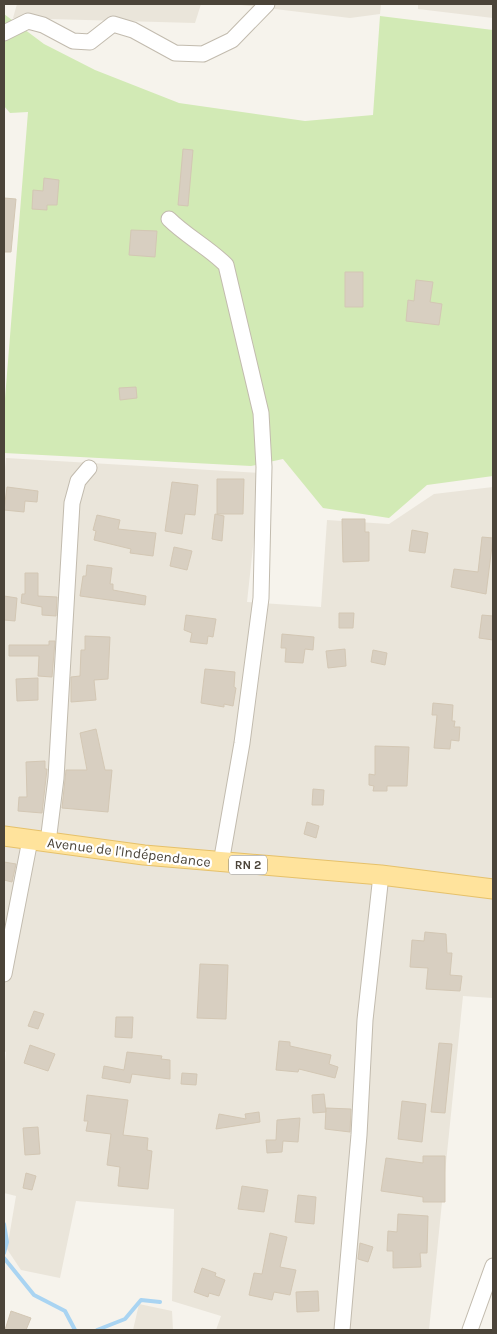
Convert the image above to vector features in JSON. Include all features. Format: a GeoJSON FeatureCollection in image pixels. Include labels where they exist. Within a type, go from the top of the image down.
{"type":"FeatureCollection","features":[{"type":"Feature","properties":{"kind":"main road","name":"Avenue de l'Indépendance"},"geometry":{"type":"LineString","coordinates":[[4,836],[221,863],[381,875],[493,889]]}},
{"type":"Feature","properties":{"kind":"street"},"geometry":{"type":"LineString","coordinates":[[4,33],[28,21],[43,25],[73,41],[90,42],[113,24],[133,30],[175,53],[203,54],[232,40],[267,4]]}},
{"type":"Feature","properties":{"kind":"street"},"geometry":{"type":"LineString","coordinates":[[168,219],[185,235],[209,249],[226,265],[261,413],[264,467],[261,598],[242,744],[221,863]]}},
{"type":"Feature","properties":{"kind":"street"},"geometry":{"type":"LineString","coordinates":[[4,974],[56,778],[72,503],[78,481],[89,468]]}},
{"type":"Feature","properties":{"kind":"street"},"geometry":{"type":"LineString","coordinates":[[342,1330],[359,1135],[365,1020],[381,875]]}},
{"type":"Feature","properties":{"kind":"street"},"geometry":{"type":"LineString","coordinates":[[470,1330],[493,1266]]}},
{"type":"Feature","properties":{"kind":"shaded area"},"geometry":{"type":"Polygon","coordinates":[[[17,4],[201,4],[195,23],[13,18],[17,4]]]}},
{"type":"Feature","properties":{"kind":"shaded area"},"geometry":{"type":"Polygon","coordinates":[[[232,4],[381,4],[380,14],[350,18],[232,4]]]}},
{"type":"Feature","properties":{"kind":"shaded area"},"geometry":{"type":"Polygon","coordinates":[[[418,4],[493,4],[493,18],[418,9],[418,4]]]}},
{"type":"Feature","properties":{"kind":"shaded area"},"geometry":{"type":"Polygon","coordinates":[[[6,458],[261,473],[247,602],[321,607],[327,520],[389,524],[434,494],[493,487],[493,998],[463,996],[429,1330],[216,1330],[221,1316],[172,1301],[174,1209],[76,1201],[60,1278],[21,1270],[7,1249],[16,1196],[4,1193],[4,1072],[6,1052],[4,1051],[4,481],[6,458]]]}},
{"type":"Feature","properties":{"kind":"shaded area"},"geometry":{"type":"Polygon","coordinates":[[[139,1304],[172,1311],[173,1330],[133,1330],[139,1304]]]}},
{"type":"Feature","properties":{"kind":"green space"},"geometry":{"type":"Polygon","coordinates":[[[4,14],[44,44],[95,70],[179,103],[305,121],[373,115],[380,16],[493,30],[493,476],[427,485],[389,518],[323,508],[283,459],[251,466],[4,453],[4,411],[28,112],[10,113],[4,106],[4,14]]]}},
{"type":"Feature","properties":{"kind":"building"},"geometry":{"type":"Polygon","coordinates":[[[183,149],[193,150],[188,206],[178,205],[183,149]]]}},
{"type":"Feature","properties":{"kind":"building"},"geometry":{"type":"Polygon","coordinates":[[[44,178],[59,180],[57,205],[47,205],[47,210],[32,209],[33,190],[43,191],[44,178]]]}},
{"type":"Feature","properties":{"kind":"building"},"geometry":{"type":"Polygon","coordinates":[[[4,198],[16,199],[11,252],[4,252],[4,198]]]}},
{"type":"Feature","properties":{"kind":"building"},"geometry":{"type":"Polygon","coordinates":[[[131,230],[157,231],[155,257],[129,255],[131,230]]]}},
{"type":"Feature","properties":{"kind":"building"},"geometry":{"type":"Polygon","coordinates":[[[345,272],[363,272],[363,307],[345,307],[345,272]]]}},
{"type":"Feature","properties":{"kind":"building"},"geometry":{"type":"Polygon","coordinates":[[[416,280],[433,282],[430,302],[442,304],[439,325],[406,321],[408,300],[414,301],[416,280]]]}},
{"type":"Feature","properties":{"kind":"building"},"geometry":{"type":"Polygon","coordinates":[[[136,387],[137,398],[120,400],[119,388],[136,387]]]}},
{"type":"Feature","properties":{"kind":"building"},"geometry":{"type":"Polygon","coordinates":[[[217,479],[244,479],[243,514],[217,514],[217,479]]]}},
{"type":"Feature","properties":{"kind":"building"},"geometry":{"type":"Polygon","coordinates":[[[172,482],[198,485],[195,515],[185,514],[182,534],[165,531],[172,482]]]}},
{"type":"Feature","properties":{"kind":"building"},"geometry":{"type":"Polygon","coordinates":[[[7,487],[38,491],[37,502],[25,501],[24,512],[4,510],[7,487]]]}},
{"type":"Feature","properties":{"kind":"building"},"geometry":{"type":"Polygon","coordinates":[[[215,514],[224,516],[222,541],[212,539],[215,514]]]}},
{"type":"Feature","properties":{"kind":"building"},"geometry":{"type":"Polygon","coordinates":[[[97,515],[120,520],[118,529],[156,533],[153,556],[130,553],[131,549],[94,540],[96,531],[93,530],[97,515]]]}},
{"type":"Feature","properties":{"kind":"building"},"geometry":{"type":"Polygon","coordinates":[[[342,519],[365,519],[365,532],[369,532],[369,561],[343,562],[342,519]]]}},
{"type":"Feature","properties":{"kind":"building"},"geometry":{"type":"Polygon","coordinates":[[[412,530],[428,533],[425,553],[409,551],[412,530]]]}},
{"type":"Feature","properties":{"kind":"building"},"geometry":{"type":"Polygon","coordinates":[[[482,537],[493,538],[486,594],[451,587],[454,569],[478,572],[482,537]]]}},
{"type":"Feature","properties":{"kind":"building"},"geometry":{"type":"Polygon","coordinates":[[[174,547],[192,551],[187,570],[170,566],[174,547]]]}},
{"type":"Feature","properties":{"kind":"building"},"geometry":{"type":"Polygon","coordinates":[[[87,565],[112,568],[110,584],[113,584],[113,590],[146,596],[145,605],[80,596],[87,565]]]}},
{"type":"Feature","properties":{"kind":"building"},"geometry":{"type":"Polygon","coordinates":[[[25,573],[38,573],[38,596],[57,597],[56,616],[42,615],[42,607],[21,603],[22,594],[25,594],[25,573]]]}},
{"type":"Feature","properties":{"kind":"building"},"geometry":{"type":"Polygon","coordinates":[[[4,596],[17,598],[15,621],[4,620],[4,596]]]}},
{"type":"Feature","properties":{"kind":"building"},"geometry":{"type":"Polygon","coordinates":[[[339,613],[354,613],[353,628],[339,628],[339,613]]]}},
{"type":"Feature","properties":{"kind":"building"},"geometry":{"type":"Polygon","coordinates":[[[186,615],[216,619],[213,637],[208,636],[207,644],[190,642],[192,633],[184,630],[186,615]]]}},
{"type":"Feature","properties":{"kind":"building"},"geometry":{"type":"Polygon","coordinates":[[[482,615],[493,616],[493,640],[479,638],[482,615]]]}},
{"type":"Feature","properties":{"kind":"building"},"geometry":{"type":"Polygon","coordinates":[[[282,634],[314,637],[313,650],[305,649],[303,663],[285,662],[286,648],[281,648],[282,634]]]}},
{"type":"Feature","properties":{"kind":"building"},"geometry":{"type":"Polygon","coordinates":[[[85,636],[110,637],[108,679],[94,680],[96,700],[71,702],[71,677],[80,676],[81,650],[85,650],[85,636]]]}},
{"type":"Feature","properties":{"kind":"building"},"geometry":{"type":"Polygon","coordinates":[[[49,641],[55,641],[52,677],[38,676],[39,656],[9,656],[9,645],[49,645],[49,641]]]}},
{"type":"Feature","properties":{"kind":"building"},"geometry":{"type":"Polygon","coordinates":[[[345,649],[346,666],[328,668],[326,651],[345,649]]]}},
{"type":"Feature","properties":{"kind":"building"},"geometry":{"type":"Polygon","coordinates":[[[373,650],[387,653],[385,665],[371,662],[373,650]]]}},
{"type":"Feature","properties":{"kind":"building"},"geometry":{"type":"Polygon","coordinates":[[[205,669],[235,672],[234,687],[236,688],[233,706],[224,704],[224,707],[201,703],[205,669]]]}},
{"type":"Feature","properties":{"kind":"building"},"geometry":{"type":"Polygon","coordinates":[[[38,678],[38,700],[17,701],[16,679],[38,678]]]}},
{"type":"Feature","properties":{"kind":"building"},"geometry":{"type":"Polygon","coordinates":[[[433,703],[453,705],[452,721],[455,721],[454,727],[460,727],[459,741],[451,740],[450,749],[434,748],[437,715],[432,715],[433,703]]]}},
{"type":"Feature","properties":{"kind":"building"},"geometry":{"type":"Polygon","coordinates":[[[96,729],[105,770],[112,770],[108,812],[62,808],[66,770],[87,770],[80,733],[96,729]]]}},
{"type":"Feature","properties":{"kind":"building"},"geometry":{"type":"Polygon","coordinates":[[[375,746],[409,747],[407,786],[387,786],[387,791],[373,791],[374,786],[369,785],[369,774],[375,775],[375,746]]]}},
{"type":"Feature","properties":{"kind":"building"},"geometry":{"type":"Polygon","coordinates":[[[45,761],[45,769],[47,769],[42,813],[18,811],[19,797],[27,797],[26,762],[45,761]]]}},
{"type":"Feature","properties":{"kind":"building"},"geometry":{"type":"Polygon","coordinates":[[[313,789],[324,790],[323,805],[312,805],[313,789]]]}},
{"type":"Feature","properties":{"kind":"building"},"geometry":{"type":"Polygon","coordinates":[[[307,822],[319,826],[316,838],[304,834],[307,822]]]}},
{"type":"Feature","properties":{"kind":"building"},"geometry":{"type":"Polygon","coordinates":[[[4,862],[16,864],[12,882],[4,880],[4,862]]]}},
{"type":"Feature","properties":{"kind":"building"},"geometry":{"type":"Polygon","coordinates":[[[425,932],[446,934],[447,953],[452,953],[450,975],[462,976],[460,991],[426,989],[428,968],[410,967],[412,940],[424,941],[425,932]]]}},
{"type":"Feature","properties":{"kind":"building"},"geometry":{"type":"Polygon","coordinates":[[[200,964],[228,965],[226,1019],[197,1018],[200,964]]]}},
{"type":"Feature","properties":{"kind":"building"},"geometry":{"type":"Polygon","coordinates":[[[34,1011],[44,1014],[38,1029],[28,1026],[34,1011]]]}},
{"type":"Feature","properties":{"kind":"building"},"geometry":{"type":"Polygon","coordinates":[[[116,1017],[133,1017],[132,1038],[115,1037],[116,1017]]]}},
{"type":"Feature","properties":{"kind":"building"},"geometry":{"type":"Polygon","coordinates":[[[279,1041],[290,1042],[290,1046],[331,1055],[329,1064],[338,1067],[335,1078],[299,1069],[298,1072],[276,1070],[279,1041]]]}},
{"type":"Feature","properties":{"kind":"building"},"geometry":{"type":"Polygon","coordinates":[[[439,1043],[452,1044],[445,1113],[431,1112],[439,1043]]]}},
{"type":"Feature","properties":{"kind":"building"},"geometry":{"type":"Polygon","coordinates":[[[30,1045],[55,1054],[48,1071],[24,1063],[30,1045]]]}},
{"type":"Feature","properties":{"kind":"building"},"geometry":{"type":"Polygon","coordinates":[[[127,1052],[162,1056],[161,1059],[170,1060],[170,1079],[132,1074],[130,1083],[102,1078],[104,1066],[124,1070],[127,1052]]]}},
{"type":"Feature","properties":{"kind":"building"},"geometry":{"type":"Polygon","coordinates":[[[182,1073],[197,1074],[196,1085],[181,1084],[182,1073]]]}},
{"type":"Feature","properties":{"kind":"building"},"geometry":{"type":"Polygon","coordinates":[[[324,1094],[326,1112],[313,1113],[312,1095],[324,1094]]]}},
{"type":"Feature","properties":{"kind":"building"},"geometry":{"type":"Polygon","coordinates":[[[87,1095],[128,1100],[123,1135],[148,1138],[147,1150],[152,1151],[148,1189],[118,1186],[120,1167],[107,1165],[111,1134],[86,1131],[88,1121],[84,1121],[87,1095]]]}},
{"type":"Feature","properties":{"kind":"building"},"geometry":{"type":"Polygon","coordinates":[[[402,1101],[426,1104],[422,1142],[398,1139],[402,1101]]]}},
{"type":"Feature","properties":{"kind":"building"},"geometry":{"type":"Polygon","coordinates":[[[326,1108],[351,1109],[350,1132],[325,1129],[326,1108]]]}},
{"type":"Feature","properties":{"kind":"building"},"geometry":{"type":"Polygon","coordinates":[[[259,1112],[260,1122],[216,1129],[219,1114],[246,1119],[245,1114],[259,1112]]]}},
{"type":"Feature","properties":{"kind":"building"},"geometry":{"type":"Polygon","coordinates":[[[300,1118],[298,1142],[283,1141],[282,1152],[267,1153],[266,1140],[276,1140],[277,1120],[300,1118]]]}},
{"type":"Feature","properties":{"kind":"building"},"geometry":{"type":"Polygon","coordinates":[[[38,1127],[40,1154],[25,1155],[23,1128],[38,1127]]]}},
{"type":"Feature","properties":{"kind":"building"},"geometry":{"type":"Polygon","coordinates":[[[423,1156],[445,1156],[445,1202],[423,1202],[423,1197],[381,1191],[386,1158],[423,1163],[423,1156]]]}},
{"type":"Feature","properties":{"kind":"building"},"geometry":{"type":"Polygon","coordinates":[[[26,1173],[36,1176],[32,1190],[23,1188],[26,1173]]]}},
{"type":"Feature","properties":{"kind":"building"},"geometry":{"type":"Polygon","coordinates":[[[242,1186],[268,1190],[264,1212],[238,1209],[242,1186]]]}},
{"type":"Feature","properties":{"kind":"building"},"geometry":{"type":"Polygon","coordinates":[[[298,1195],[316,1197],[314,1224],[295,1222],[298,1195]]]}},
{"type":"Feature","properties":{"kind":"building"},"geometry":{"type":"Polygon","coordinates":[[[398,1214],[428,1216],[427,1253],[420,1253],[421,1267],[393,1268],[393,1251],[387,1251],[388,1231],[397,1232],[398,1214]]]}},
{"type":"Feature","properties":{"kind":"building"},"geometry":{"type":"Polygon","coordinates":[[[270,1233],[287,1237],[280,1267],[296,1270],[290,1295],[274,1292],[272,1300],[249,1295],[254,1273],[262,1274],[270,1233]]]}},
{"type":"Feature","properties":{"kind":"building"},"geometry":{"type":"Polygon","coordinates":[[[360,1243],[373,1247],[368,1262],[358,1259],[360,1243]]]}},
{"type":"Feature","properties":{"kind":"building"},"geometry":{"type":"Polygon","coordinates":[[[202,1268],[216,1273],[215,1276],[225,1280],[219,1296],[209,1293],[208,1297],[194,1292],[202,1268]]]}},
{"type":"Feature","properties":{"kind":"building"},"geometry":{"type":"Polygon","coordinates":[[[318,1291],[319,1311],[297,1312],[296,1292],[318,1291]]]}},
{"type":"Feature","properties":{"kind":"building"},"geometry":{"type":"Polygon","coordinates":[[[11,1311],[31,1318],[26,1330],[5,1330],[11,1311]]]}},
{"type":"Feature","properties":{"kind":"waterway"},"geometry":{"type":"LineString","coordinates":[[4,1224],[7,1242],[4,1253]]}},
{"type":"Feature","properties":{"kind":"waterway"},"geometry":{"type":"LineString","coordinates":[[4,1258],[34,1295],[65,1311],[75,1330]]}},
{"type":"Feature","properties":{"kind":"waterway"},"geometry":{"type":"LineString","coordinates":[[97,1330],[125,1319],[141,1300],[160,1302]]}}]}
